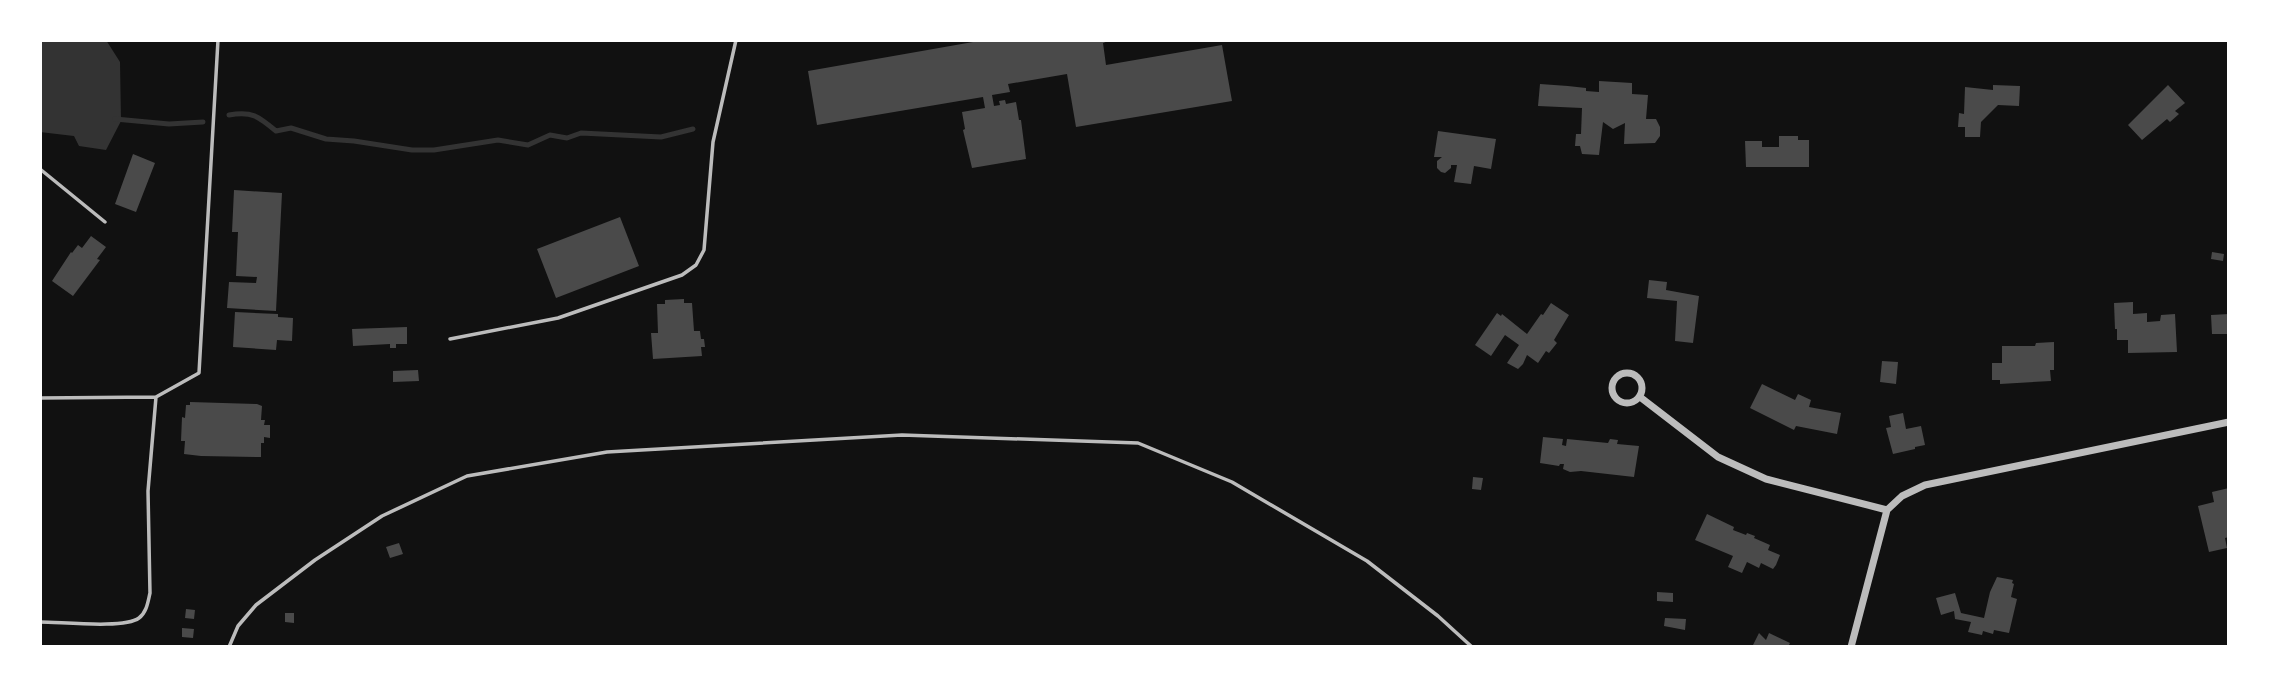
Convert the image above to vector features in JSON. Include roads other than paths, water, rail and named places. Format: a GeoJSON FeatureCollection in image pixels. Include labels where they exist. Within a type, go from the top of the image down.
{"type":"FeatureCollection","features":[{"type":"Feature","properties":{"kind":"street"},"geometry":{"type":"LineString","coordinates":[[1625,373],[1636,376],[1642,386],[1640,397],[1630,403],[1618,401],[1612,391],[1615,379],[1625,373]]}},
{"type":"Feature","properties":{"kind":"street"},"geometry":{"type":"LineString","coordinates":[[1640,397],[1718,457],[1754,474],[1887,510]]}},
{"type":"Feature","properties":{"kind":"street"},"geometry":{"type":"LineString","coordinates":[[1851,647],[1887,510],[1902,496],[1926,485],[2229,422]]}},
{"type":"Feature","properties":{"kind":"lane"},"geometry":{"type":"LineString","coordinates":[[40,398],[156,397],[199,373],[218,40]]}},
{"type":"Feature","properties":{"kind":"lane"},"geometry":{"type":"LineString","coordinates":[[450,339],[558,318],[682,275],[696,265],[704,250],[713,142],[736,40]]}},
{"type":"Feature","properties":{"kind":"lane"},"geometry":{"type":"LineString","coordinates":[[40,169],[105,222]]}},
{"type":"Feature","properties":{"kind":"lane"},"geometry":{"type":"LineString","coordinates":[[40,621],[127,624],[141,617],[146,609],[150,593],[148,491],[156,397]]}},
{"type":"Feature","properties":{"kind":"lane"},"geometry":{"type":"LineString","coordinates":[[229,647],[238,626],[256,605],[315,560],[382,516],[467,476],[607,452],[902,435],[1138,443],[1232,482],[1367,561],[1438,616],[1472,647]]}},
{"type":"Feature","properties":{"kind":"waterway"},"geometry":{"type":"LineString","coordinates":[[229,115],[254,116],[276,131],[291,128],[326,139],[412,150],[434,150],[498,140],[528,145],[550,135],[567,138],[581,133],[661,137],[693,129]]}},
{"type":"Feature","properties":{"kind":"waterway"},"geometry":{"type":"LineString","coordinates":[[115,119],[169,124],[203,122]]}}]}
